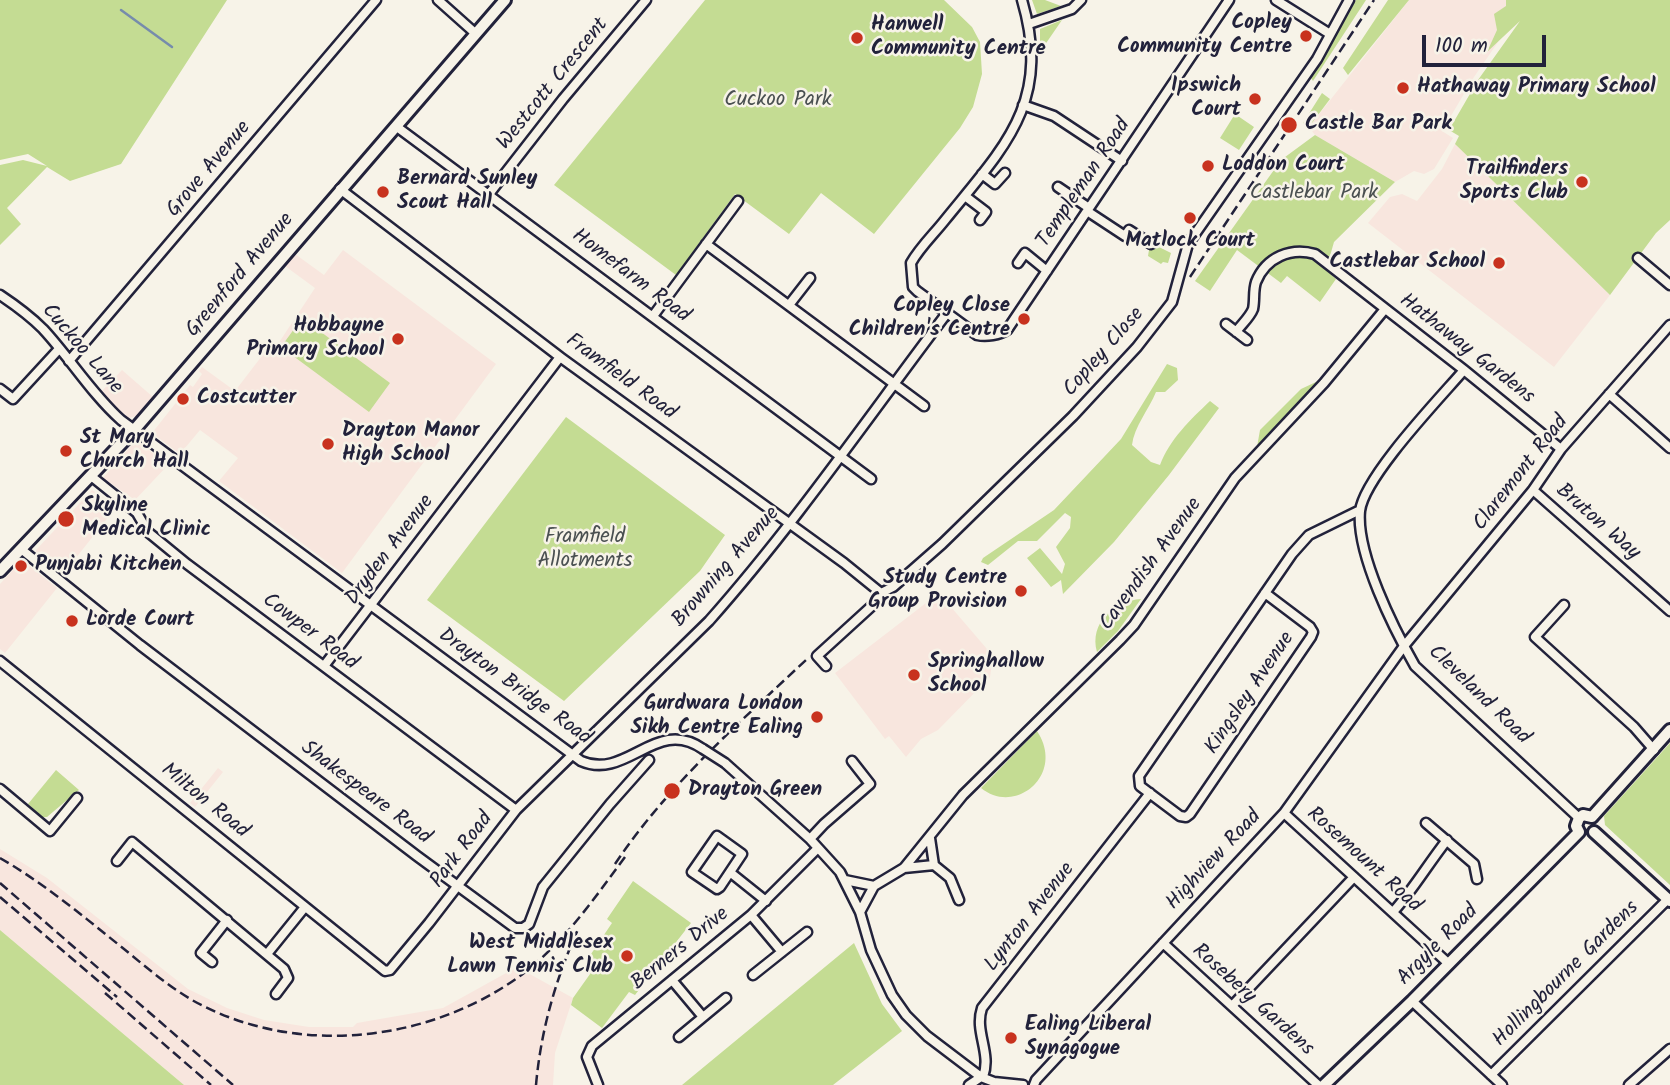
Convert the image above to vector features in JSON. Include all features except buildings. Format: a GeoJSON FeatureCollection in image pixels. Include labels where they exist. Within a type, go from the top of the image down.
{"type":"FeatureCollection","features":[{"type":"Feature","properties":{"kind":"street","name":"Grove Avenue"},"geometry":{"type":"LineString","coordinates":[[69,361],[376,0]]}},
{"type":"Feature","properties":{"kind":"street"},"geometry":{"type":"LineString","coordinates":[[438,0],[475,33]]}},
{"type":"Feature","properties":{"kind":"street","name":"Greenford Avenue"},"geometry":{"type":"LineString","coordinates":[[0,571],[135,429],[505,0]]}},
{"type":"Feature","properties":{"kind":"street","name":"Westcott Crescent"},"geometry":{"type":"LineString","coordinates":[[489,194],[563,99],[646,0]]}},
{"type":"Feature","properties":{"kind":"street"},"geometry":{"type":"LineString","coordinates":[[947,313],[914,287],[911,263],[982,174],[1018,123],[1032,65],[1029,24],[1022,0]]}},
{"type":"Feature","properties":{"kind":"street"},"geometry":{"type":"LineString","coordinates":[[1029,24],[1072,9],[1082,0]]}},
{"type":"Feature","properties":{"kind":"street","name":"Templeman Road"},"geometry":{"type":"LineString","coordinates":[[947,313],[977,335],[1003,333],[1229,0]]}},
{"type":"Feature","properties":{"kind":"street"},"geometry":{"type":"LineString","coordinates":[[1276,0],[1330,34]]}},
{"type":"Feature","properties":{"kind":"street","name":"Copley Close"},"geometry":{"type":"LineString","coordinates":[[826,666],[817,656],[874,604],[880,593],[893,587],[942,544],[1073,416],[1137,348],[1172,302],[1188,244],[1317,59],[1349,0]]}},
{"type":"Feature","properties":{"kind":"street"},"geometry":{"type":"LineString","coordinates":[[1023,105],[1054,116],[1122,161]]}},
{"type":"Feature","properties":{"kind":"street","name":"Homefarm Road"},"geometry":{"type":"LineString","coordinates":[[397,127],[841,456]]}},
{"type":"Feature","properties":{"kind":"street"},"geometry":{"type":"LineString","coordinates":[[982,174],[995,184],[1005,173]]}},
{"type":"Feature","properties":{"kind":"street"},"geometry":{"type":"LineString","coordinates":[[1058,187],[1125,236],[1129,230],[1151,244]]}},
{"type":"Feature","properties":{"kind":"street","name":"Framfield Road"},"geometry":{"type":"LineString","coordinates":[[340,189],[560,357],[880,593]]}},
{"type":"Feature","properties":{"kind":"street"},"geometry":{"type":"LineString","coordinates":[[965,196],[986,212],[980,220]]}},
{"type":"Feature","properties":{"kind":"street"},"geometry":{"type":"LineString","coordinates":[[653,316],[738,201]]}},
{"type":"Feature","properties":{"kind":"street"},"geometry":{"type":"LineString","coordinates":[[706,244],[924,406]]}},
{"type":"Feature","properties":{"kind":"street","name":"Hathaway Gardens"},"geometry":{"type":"LineString","coordinates":[[1236,332],[1252,311],[1254,289],[1263,270],[1278,256],[1289,252],[1303,250],[1315,254],[1560,449]]}},
{"type":"Feature","properties":{"kind":"street"},"geometry":{"type":"LineString","coordinates":[[1018,263],[1026,253],[1047,271]]}},
{"type":"Feature","properties":{"kind":"street"},"geometry":{"type":"LineString","coordinates":[[1638,258],[1670,285]]}},
{"type":"Feature","properties":{"kind":"street"},"geometry":{"type":"LineString","coordinates":[[789,305],[810,278]]}},
{"type":"Feature","properties":{"kind":"street","name":"Cuckoo Lane"},"geometry":{"type":"LineString","coordinates":[[0,295],[22,310],[43,330],[103,404],[135,429]]}},
{"type":"Feature","properties":{"kind":"street","name":"Cavendish Avenue"},"geometry":{"type":"LineString","coordinates":[[874,886],[904,868],[963,795],[1134,625],[1235,478],[1324,383],[1385,309]]}},
{"type":"Feature","properties":{"kind":"street","name":"Browning Avenue"},"geometry":{"type":"LineString","coordinates":[[572,754],[709,621],[796,516],[947,313]]}},
{"type":"Feature","properties":{"kind":"street"},"geometry":{"type":"LineString","coordinates":[[1226,324],[1247,340]]}},
{"type":"Feature","properties":{"kind":"street","name":"Claremont Road"},"geometry":{"type":"LineString","coordinates":[[1404,646],[1533,490],[1560,449],[1670,325]]}},
{"type":"Feature","properties":{"kind":"street"},"geometry":{"type":"LineString","coordinates":[[0,388],[13,399],[59,349]]}},
{"type":"Feature","properties":{"kind":"street","name":"Dryden Avenue"},"geometry":{"type":"LineString","coordinates":[[324,666],[560,357]]}},
{"type":"Feature","properties":{"kind":"street"},"geometry":{"type":"LineString","coordinates":[[1150,793],[1140,786],[1139,776],[1292,554],[1309,535],[1360,510],[1370,485],[1388,459],[1464,370]]}},
{"type":"Feature","properties":{"kind":"street"},"geometry":{"type":"LineString","coordinates":[[1609,394],[1670,448]]}},
{"type":"Feature","properties":{"kind":"street","name":"Drayton Bridge Road"},"geometry":{"type":"LineString","coordinates":[[135,429],[586,763],[605,766],[661,741],[676,739],[687,741],[725,763],[810,839],[845,880],[860,912],[871,950],[892,995],[906,1015],[935,1042],[982,1077]]}},
{"type":"Feature","properties":{"kind":"street"},"geometry":{"type":"LineString","coordinates":[[841,456],[872,479]]}},
{"type":"Feature","properties":{"kind":"street","name":"Cowper Road"},"geometry":{"type":"LineString","coordinates":[[91,476],[137,513],[148,532],[187,564],[516,810]]}},
{"type":"Feature","properties":{"kind":"street","name":"Bruton Way"},"geometry":{"type":"LineString","coordinates":[[1533,490],[1670,611]]}},
{"type":"Feature","properties":{"kind":"street","name":"Cleveland Road"},"geometry":{"type":"LineString","coordinates":[[1360,510],[1362,540],[1373,578],[1415,666],[1578,818]]}},
{"type":"Feature","properties":{"kind":"street","name":"Shakespeare Road"},"geometry":{"type":"LineString","coordinates":[[21,549],[140,645],[512,927],[527,926],[543,887],[649,760]]}},
{"type":"Feature","properties":{"kind":"street","name":"Kingsley Avenue"},"geometry":{"type":"LineString","coordinates":[[1150,793],[1180,816],[1190,814],[1311,637],[1313,632],[1310,627],[1265,593]]}},
{"type":"Feature","properties":{"kind":"street"},"geometry":{"type":"LineString","coordinates":[[1564,605],[1535,637],[1634,727],[1654,750]]}},
{"type":"Feature","properties":{"kind":"street","name":"Highview Road"},"geometry":{"type":"LineString","coordinates":[[1034,1085],[1284,813],[1404,646]]}},
{"type":"Feature","properties":{"kind":"street","name":"Milton Road"},"geometry":{"type":"LineString","coordinates":[[0,661],[385,971]]}},
{"type":"Feature","properties":{"kind":"street"},"geometry":{"type":"LineString","coordinates":[[1592,817],[1670,730]]}},
{"type":"Feature","properties":{"kind":"street","name":"Park Road"},"geometry":{"type":"LineString","coordinates":[[385,971],[394,966],[516,810],[572,754]]}},
{"type":"Feature","properties":{"kind":"street"},"geometry":{"type":"LineString","coordinates":[[810,839],[870,784],[852,761]]}},
{"type":"Feature","properties":{"kind":"street"},"geometry":{"type":"LineString","coordinates":[[0,789],[50,831],[77,798]]}},
{"type":"Feature","properties":{"kind":"street","name":"Lynton Avenue"},"geometry":{"type":"LineString","coordinates":[[982,1077],[987,1066],[979,1022],[982,1008],[1150,793]]}},
{"type":"Feature","properties":{"kind":"street","name":"Rosemount Road"},"geometry":{"type":"LineString","coordinates":[[1284,813],[1449,964]]}},
{"type":"Feature","properties":{"kind":"street"},"geometry":{"type":"LineString","coordinates":[[1583,815],[1592,817],[1596,824],[1594,832],[1587,835],[1579,832],[1576,826],[1578,818],[1583,815]]}},
{"type":"Feature","properties":{"kind":"street"},"geometry":{"type":"LineString","coordinates":[[1426,823],[1474,864],[1477,879]]}},
{"type":"Feature","properties":{"kind":"street","name":"Argyle Road"},"geometry":{"type":"LineString","coordinates":[[1324,1085],[1412,1001],[1579,832]]}},
{"type":"Feature","properties":{"kind":"street"},"geometry":{"type":"LineString","coordinates":[[1594,832],[1669,900]]}},
{"type":"Feature","properties":{"kind":"street"},"geometry":{"type":"LineString","coordinates":[[717,836],[742,854],[731,873],[717,889],[692,872],[717,836]]}},
{"type":"Feature","properties":{"kind":"street"},"geometry":{"type":"LineString","coordinates":[[930,838],[934,865],[950,878],[959,900]]}},
{"type":"Feature","properties":{"kind":"street"},"geometry":{"type":"LineString","coordinates":[[1393,912],[1447,840]]}},
{"type":"Feature","properties":{"kind":"street"},"geometry":{"type":"LineString","coordinates":[[117,861],[132,842],[227,920],[284,969],[288,978],[276,994]]}},
{"type":"Feature","properties":{"kind":"street","name":"Berners Drive"},"geometry":{"type":"LineString","coordinates":[[598,1085],[587,1056],[589,1051],[751,915],[818,848]]}},
{"type":"Feature","properties":{"kind":"street"},"geometry":{"type":"LineString","coordinates":[[904,868],[934,865]]}},
{"type":"Feature","properties":{"kind":"street"},"geometry":{"type":"LineString","coordinates":[[731,873],[766,901]]}},
{"type":"Feature","properties":{"kind":"street"},"geometry":{"type":"LineString","coordinates":[[1232,1006],[1354,877]]}},
{"type":"Feature","properties":{"kind":"street"},"geometry":{"type":"LineString","coordinates":[[845,880],[874,886],[860,912]]}},
{"type":"Feature","properties":{"kind":"street","name":"Hollingbourne Gardens"},"geometry":{"type":"LineString","coordinates":[[1491,1075],[1669,900]]}},
{"type":"Feature","properties":{"kind":"street"},"geometry":{"type":"LineString","coordinates":[[267,954],[305,907]]}},
{"type":"Feature","properties":{"kind":"street"},"geometry":{"type":"LineString","coordinates":[[751,915],[782,952]]}},
{"type":"Feature","properties":{"kind":"street"},"geometry":{"type":"LineString","coordinates":[[212,962],[201,953],[227,920]]}},
{"type":"Feature","properties":{"kind":"street"},"geometry":{"type":"LineString","coordinates":[[753,975],[807,932]]}},
{"type":"Feature","properties":{"kind":"street","name":"Rosebery Gardens"},"geometry":{"type":"LineString","coordinates":[[1163,943],[1318,1085]]}},
{"type":"Feature","properties":{"kind":"street"},"geometry":{"type":"LineString","coordinates":[[672,980],[703,1017]]}},
{"type":"Feature","properties":{"kind":"street"},"geometry":{"type":"LineString","coordinates":[[679,1037],[726,998]]}},
{"type":"Feature","properties":{"kind":"street"},"geometry":{"type":"LineString","coordinates":[[1412,1001],[1502,1085]]}},
{"type":"Feature","properties":{"kind":"street"},"geometry":{"type":"LineString","coordinates":[[1629,1085],[1670,1049]]}},
{"type":"Feature","properties":{"kind":"street"},"geometry":{"type":"LineString","coordinates":[[969,1085],[982,1077],[994,1082],[1023,1085]]}},
{"type":"Feature","properties":{"kind":"shaded area","name":"Hathaway Primary School"},"geometry":{"type":"Polygon","coordinates":[[[1409,0],[1527,0],[1474,77],[1442,131],[1453,138],[1434,169],[1424,174],[1414,171],[1395,182],[1315,135],[1309,127],[1409,0]]]}},
{"type":"Feature","properties":{"kind":"shaded area","name":"Castlebar School"},"geometry":{"type":"Polygon","coordinates":[[[1455,144],[1610,295],[1554,367],[1368,223],[1390,197],[1402,194],[1417,201],[1442,169],[1455,144]]]}},
{"type":"Feature","properties":{"kind":"shaded area","name":"Drayton Manor High School"},"geometry":{"type":"Polygon","coordinates":[[[343,250],[496,364],[342,573],[219,481],[238,458],[200,430],[180,454],[152,433],[190,385],[193,387],[202,374],[199,371],[202,367],[235,391],[268,348],[276,347],[315,288],[285,266],[295,254],[324,275],[343,250]]]}},
{"type":"Feature","properties":{"kind":"shaded area"},"geometry":{"type":"Polygon","coordinates":[[[122,370],[153,397],[137,416],[128,418],[101,392],[122,370]]]}},
{"type":"Feature","properties":{"kind":"shaded area"},"geometry":{"type":"Polygon","coordinates":[[[136,440],[168,465],[135,500],[103,478],[136,440]]]}},
{"type":"Feature","properties":{"kind":"shaded area"},"geometry":{"type":"Polygon","coordinates":[[[92,490],[117,506],[64,573],[36,550],[92,490]]]}},
{"type":"Feature","properties":{"kind":"shaded area"},"geometry":{"type":"Polygon","coordinates":[[[22,560],[57,588],[5,653],[0,649],[0,584],[22,560]]]}},
{"type":"Feature","properties":{"kind":"shaded area","name":"Springhallow School"},"geometry":{"type":"Polygon","coordinates":[[[939,593],[993,656],[990,677],[938,730],[921,739],[906,757],[889,736],[885,739],[835,673],[939,593]]]}},
{"type":"Feature","properties":{"kind":"shaded area"},"geometry":{"type":"Polygon","coordinates":[[[218,768],[223,772],[195,807],[190,803],[218,768]]]}},
{"type":"Feature","properties":{"kind":"shaded area"},"geometry":{"type":"Polygon","coordinates":[[[0,849],[47,878],[188,989],[227,1008],[264,1020],[309,1027],[353,1027],[357,1023],[443,1008],[517,967],[573,998],[555,1053],[553,1085],[184,1085],[0,930],[0,849]]]}},
{"type":"Feature","properties":{"kind":"green space"},"geometry":{"type":"Polygon","coordinates":[[[0,0],[227,0],[121,164],[70,181],[47,167],[7,208],[21,224],[0,245],[0,165],[23,160],[47,166],[28,154],[0,160],[0,0]]]}},
{"type":"Feature","properties":{"kind":"green space","name":"Cuckoo Park"},"geometry":{"type":"Polygon","coordinates":[[[705,0],[944,0],[972,27],[980,42],[982,74],[973,107],[960,128],[874,234],[821,193],[789,234],[735,194],[676,275],[554,185],[705,0]]]}},
{"type":"Feature","properties":{"kind":"green space"},"geometry":{"type":"Polygon","coordinates":[[[1032,0],[1045,0],[1061,6],[1037,14],[1032,0]]]}},
{"type":"Feature","properties":{"kind":"green space"},"geometry":{"type":"Polygon","coordinates":[[[1356,0],[1366,0],[1313,81],[1311,78],[1356,0]]]}},
{"type":"Feature","properties":{"kind":"green space"},"geometry":{"type":"Polygon","coordinates":[[[1388,0],[1409,0],[1348,75],[1343,68],[1388,0]]]}},
{"type":"Feature","properties":{"kind":"green space","name":"Trailfinders Sports Club"},"geometry":{"type":"Polygon","coordinates":[[[1506,0],[1670,0],[1670,220],[1656,233],[1610,295],[1455,144],[1459,136],[1449,130],[1478,80],[1520,21],[1487,52],[1497,30],[1494,14],[1506,6],[1506,0]]]}},
{"type":"Feature","properties":{"kind":"green space"},"geometry":{"type":"Polygon","coordinates":[[[1062,20],[1040,52],[1040,29],[1062,20]]]}},
{"type":"Feature","properties":{"kind":"green space"},"geometry":{"type":"Polygon","coordinates":[[[1322,93],[1330,99],[1309,127],[1303,123],[1322,93]]]}},
{"type":"Feature","properties":{"kind":"green space"},"geometry":{"type":"Polygon","coordinates":[[[1235,114],[1254,127],[1239,150],[1220,138],[1235,114]]]}},
{"type":"Feature","properties":{"kind":"green space","name":"Castlebar Park"},"geometry":{"type":"Polygon","coordinates":[[[1315,135],[1395,182],[1334,242],[1326,270],[1336,279],[1320,302],[1287,276],[1281,283],[1237,250],[1210,291],[1195,281],[1281,160],[1315,135]]]}},
{"type":"Feature","properties":{"kind":"green space"},"geometry":{"type":"Polygon","coordinates":[[[1157,246],[1171,253],[1168,263],[1161,264],[1148,256],[1149,250],[1157,246]]]}},
{"type":"Feature","properties":{"kind":"green space"},"geometry":{"type":"Polygon","coordinates":[[[302,318],[390,383],[369,412],[281,347],[302,318]]]}},
{"type":"Feature","properties":{"kind":"green space"},"geometry":{"type":"Polygon","coordinates":[[[1167,364],[1177,368],[1178,380],[1165,392],[1156,392],[1133,438],[1132,445],[1151,462],[1160,465],[1175,438],[1210,401],[1219,408],[1114,542],[1063,594],[1061,580],[1051,587],[1027,558],[1040,548],[1062,574],[1065,564],[1056,547],[1070,528],[1071,517],[1065,513],[1037,541],[1018,541],[988,565],[981,562],[1054,510],[1121,439],[1167,364]]]}},
{"type":"Feature","properties":{"kind":"green space"},"geometry":{"type":"Polygon","coordinates":[[[1318,383],[1257,447],[1260,430],[1301,389],[1318,383]]]}},
{"type":"Feature","properties":{"kind":"green space","name":"Framfield Allotments"},"geometry":{"type":"Polygon","coordinates":[[[566,417],[725,535],[700,571],[564,701],[427,600],[566,417]]]}},
{"type":"Feature","properties":{"kind":"green space"},"geometry":{"type":"Polygon","coordinates":[[[1141,599],[1118,631],[1097,652],[1097,632],[1106,615],[1122,604],[1141,599]]]}},
{"type":"Feature","properties":{"kind":"green space"},"geometry":{"type":"Polygon","coordinates":[[[1037,731],[1044,747],[1045,762],[1041,776],[1033,786],[1021,794],[1008,797],[994,795],[981,788],[1037,731]]]}},
{"type":"Feature","properties":{"kind":"green space"},"geometry":{"type":"Polygon","coordinates":[[[1670,743],[1670,885],[1605,825],[1604,816],[1670,743]]]}},
{"type":"Feature","properties":{"kind":"green space"},"geometry":{"type":"Polygon","coordinates":[[[56,770],[79,790],[47,817],[42,817],[28,804],[56,770]]]}},
{"type":"Feature","properties":{"kind":"green space","name":"West Middlesex Lawn Tennis Club"},"geometry":{"type":"Polygon","coordinates":[[[633,881],[691,923],[635,995],[629,992],[602,1028],[571,1005],[595,967],[587,960],[612,923],[607,919],[633,881]]]}},
{"type":"Feature","properties":{"kind":"green space"},"geometry":{"type":"Polygon","coordinates":[[[0,930],[184,1085],[0,1085],[0,930]]]}},
{"type":"Feature","properties":{"kind":"green space"},"geometry":{"type":"Polygon","coordinates":[[[854,943],[882,1004],[902,1031],[833,1085],[682,1085],[854,943]]]}},
{"type":"Feature","properties":{"kind":"waterway"},"geometry":{"type":"LineString","coordinates":[[121,10],[172,47]]}},
{"type":"Feature","properties":{"kind":"railway"},"geometry":{"type":"LineString","coordinates":[[1190,277],[1374,0]]}},
{"type":"Feature","properties":{"kind":"railway"},"geometry":{"type":"LineString","coordinates":[[615,864],[681,781],[807,659]]}},
{"type":"Feature","properties":{"kind":"railway"},"geometry":{"type":"LineString","coordinates":[[0,858],[48,890],[174,989],[192,1000],[232,1018],[274,1030],[318,1035],[362,1034],[405,1028],[447,1015],[487,997],[524,973],[553,947],[625,857]]}},
{"type":"Feature","properties":{"kind":"railway"},"geometry":{"type":"LineString","coordinates":[[0,883],[233,1085]]}},
{"type":"Feature","properties":{"kind":"railway"},"geometry":{"type":"LineString","coordinates":[[0,897],[117,997]]}},
{"type":"Feature","properties":{"kind":"railway"},"geometry":{"type":"LineString","coordinates":[[536,1085],[551,1004],[579,927]]}},
{"type":"Feature","properties":{"kind":"railway"},"geometry":{"type":"LineString","coordinates":[[105,993],[211,1085]]}},
{"type":"Feature","properties":{"kind":"place","name":"Copley Community Centre"},"geometry":{"type":"Point","coordinates":[1306,36]}},
{"type":"Feature","properties":{"kind":"place","name":"Hanwell Community Centre"},"geometry":{"type":"Point","coordinates":[857,38]}},
{"type":"Feature","properties":{"kind":"place","name":"Hathaway Primary School"},"geometry":{"type":"Point","coordinates":[1403,88]}},
{"type":"Feature","properties":{"kind":"place","name":"Ipswich Court"},"geometry":{"type":"Point","coordinates":[1255,99]}},
{"type":"Feature","properties":{"kind":"place","name":"Castle Bar Park"},"geometry":{"type":"Point","coordinates":[1289,125]}},
{"type":"Feature","properties":{"kind":"place","name":"Loddon Court"},"geometry":{"type":"Point","coordinates":[1208,166]}},
{"type":"Feature","properties":{"kind":"place","name":"Trailfinders Sports Club"},"geometry":{"type":"Point","coordinates":[1582,182]}},
{"type":"Feature","properties":{"kind":"place","name":"Bernard Sunley Scout Hall"},"geometry":{"type":"Point","coordinates":[383,192]}},
{"type":"Feature","properties":{"kind":"place","name":"Matlock Court"},"geometry":{"type":"Point","coordinates":[1190,218]}},
{"type":"Feature","properties":{"kind":"place","name":"Castlebar School"},"geometry":{"type":"Point","coordinates":[1499,263]}},
{"type":"Feature","properties":{"kind":"place","name":"Copley Close Children's Centre"},"geometry":{"type":"Point","coordinates":[1024,319]}},
{"type":"Feature","properties":{"kind":"place","name":"Hobbayne Primary School"},"geometry":{"type":"Point","coordinates":[398,339]}},
{"type":"Feature","properties":{"kind":"place","name":"Costcutter"},"geometry":{"type":"Point","coordinates":[183,399]}},
{"type":"Feature","properties":{"kind":"place","name":"Drayton Manor High School"},"geometry":{"type":"Point","coordinates":[328,444]}},
{"type":"Feature","properties":{"kind":"place","name":"St Mary Church Hall"},"geometry":{"type":"Point","coordinates":[66,451]}},
{"type":"Feature","properties":{"kind":"place","name":"Skyline Medical Clinic"},"geometry":{"type":"Point","coordinates":[66,519]}},
{"type":"Feature","properties":{"kind":"place","name":"Punjabi Kitchen"},"geometry":{"type":"Point","coordinates":[21,566]}},
{"type":"Feature","properties":{"kind":"place","name":"Study Centre Group Provision"},"geometry":{"type":"Point","coordinates":[1021,591]}},
{"type":"Feature","properties":{"kind":"place","name":"Lorde Court"},"geometry":{"type":"Point","coordinates":[72,621]}},
{"type":"Feature","properties":{"kind":"place","name":"Springhallow School"},"geometry":{"type":"Point","coordinates":[914,675]}},
{"type":"Feature","properties":{"kind":"place","name":"Gurdwara London Sikh Centre Ealing"},"geometry":{"type":"Point","coordinates":[817,717]}},
{"type":"Feature","properties":{"kind":"place","name":"Drayton Green"},"geometry":{"type":"Point","coordinates":[672,791]}},
{"type":"Feature","properties":{"kind":"place","name":"West Middlesex Lawn Tennis Club"},"geometry":{"type":"Point","coordinates":[627,956]}},
{"type":"Feature","properties":{"kind":"place","name":"Ealing Liberal Synagogue"},"geometry":{"type":"Point","coordinates":[1011,1038]}}]}
